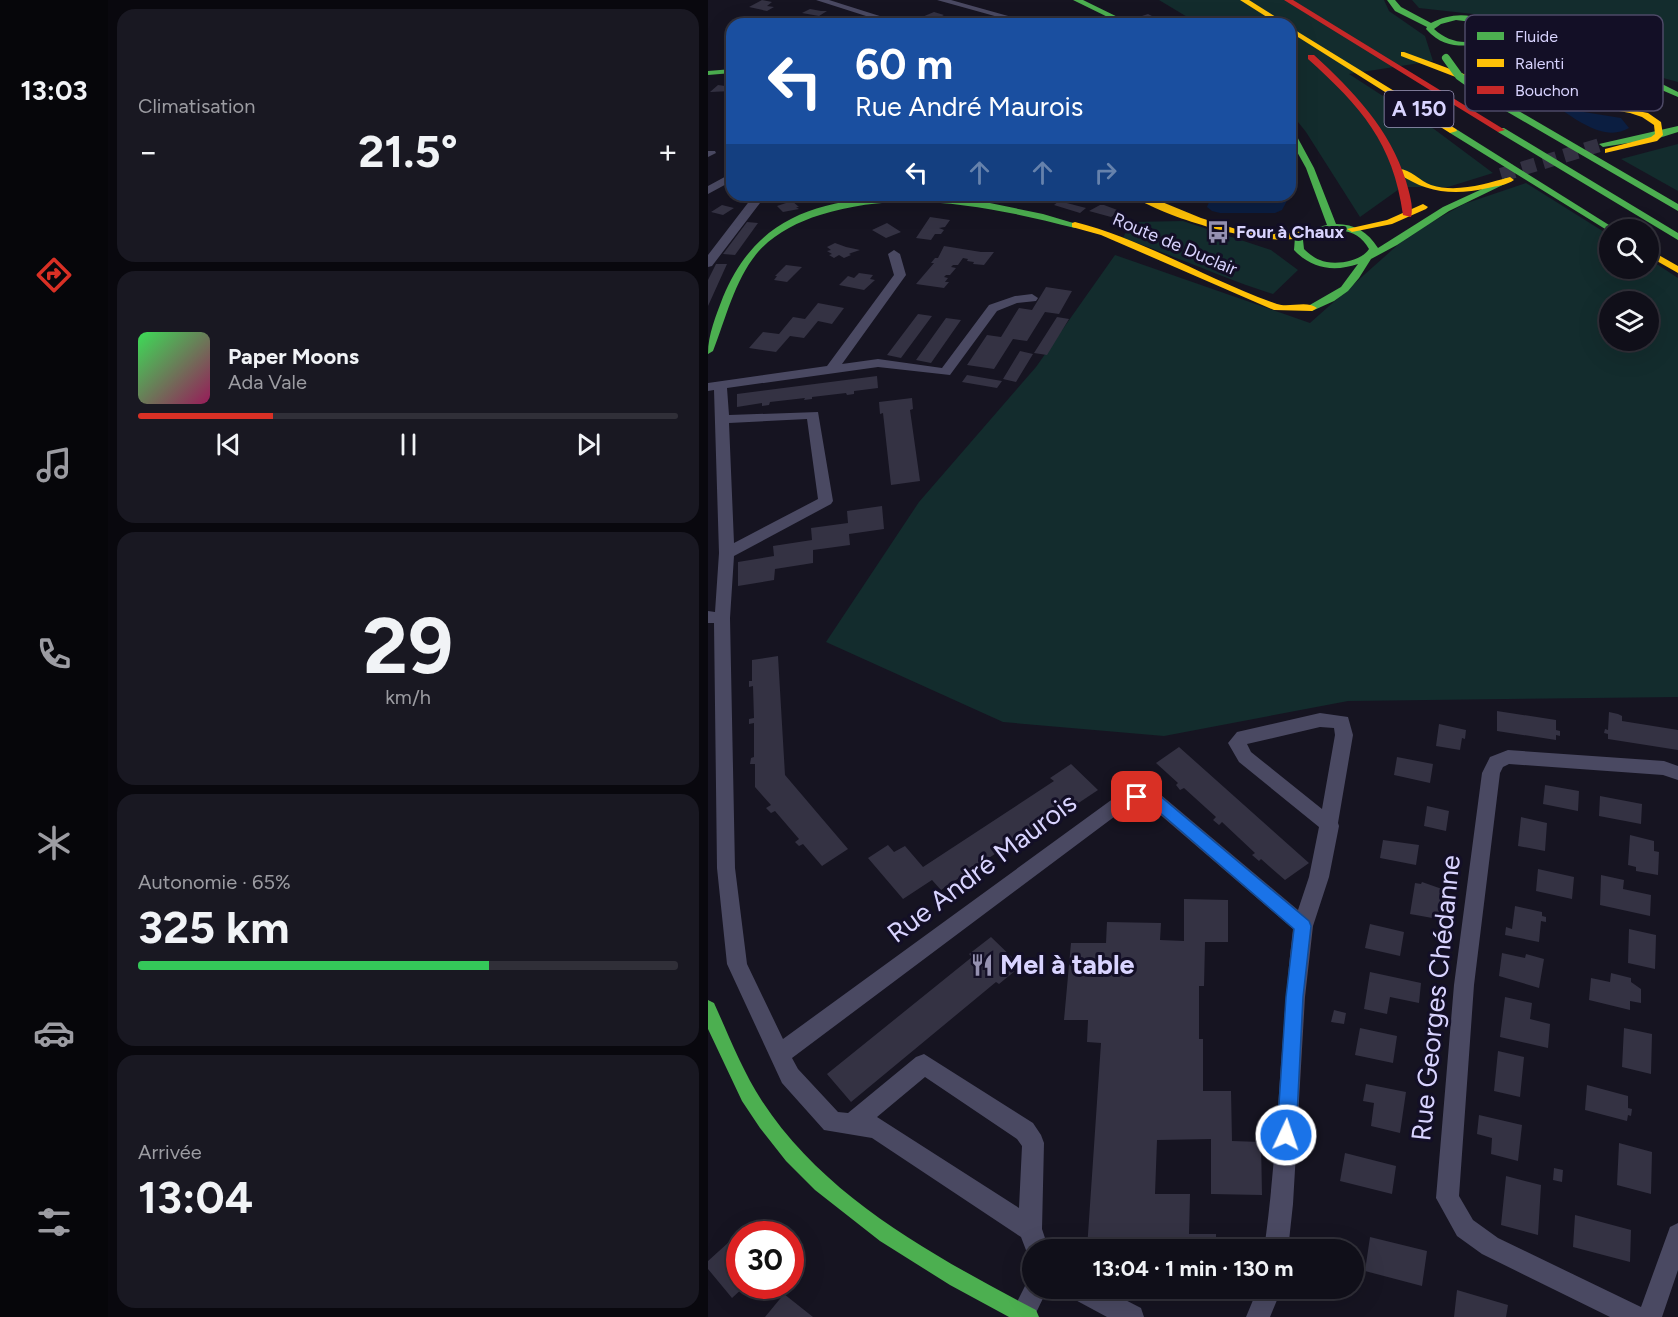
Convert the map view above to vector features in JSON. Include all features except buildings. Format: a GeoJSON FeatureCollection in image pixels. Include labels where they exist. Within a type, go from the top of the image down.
{"type":"FeatureCollection","features":[{"type":"Feature","properties":{"kind":"main road"},"geometry":{"type":"LineString","coordinates":[[1077,0],[1115,18]]}},
{"type":"Feature","properties":{"kind":"main road"},"geometry":{"type":"LineString","coordinates":[[1237,0],[1260,18]]}},
{"type":"Feature","properties":{"kind":"main road"},"geometry":{"type":"LineString","coordinates":[[1244,0],[1272,18]]}},
{"type":"Feature","properties":{"kind":"main road"},"geometry":{"type":"LineString","coordinates":[[1391,0],[1398,9],[1431,26]]}},
{"type":"Feature","properties":{"kind":"main road"},"geometry":{"type":"LineString","coordinates":[[1396,0],[1417,12],[1465,20]]}},
{"type":"Feature","properties":{"kind":"main road"},"geometry":{"type":"LineString","coordinates":[[1290,2],[1433,66],[1465,76]]}},
{"type":"Feature","properties":{"kind":"main road","name":"A 150"},"geometry":{"type":"LineString","coordinates":[[1290,2],[1465,108]]}},
{"type":"Feature","properties":{"kind":"main road"},"geometry":{"type":"LineString","coordinates":[[1431,26],[1449,18]]}},
{"type":"Feature","properties":{"kind":"main road"},"geometry":{"type":"LineString","coordinates":[[1431,26],[1432,32],[1440,39],[1450,58],[1465,72]]}},
{"type":"Feature","properties":{"kind":"main road","name":"A 150"},"geometry":{"type":"LineString","coordinates":[[1296,33],[1599,221]]}},
{"type":"Feature","properties":{"kind":"main road"},"geometry":{"type":"LineString","coordinates":[[1440,39],[1465,44]]}},
{"type":"Feature","properties":{"kind":"main road"},"geometry":{"type":"LineString","coordinates":[[1296,45],[1357,101],[1379,131],[1401,171],[1408,215]]}},
{"type":"Feature","properties":{"kind":"main road"},"geometry":{"type":"LineString","coordinates":[[1450,58],[1454,52],[1465,45]]}},
{"type":"Feature","properties":{"kind":"main road"},"geometry":{"type":"LineString","coordinates":[[708,74],[726,72]]}},
{"type":"Feature","properties":{"kind":"main road"},"geometry":{"type":"LineString","coordinates":[[1663,88],[1678,95]]}},
{"type":"Feature","properties":{"kind":"main road","name":"A 150"},"geometry":{"type":"LineString","coordinates":[[1470,111],[1678,237]]}},
{"type":"Feature","properties":{"kind":"main road"},"geometry":{"type":"LineString","coordinates":[[1517,111],[1678,208]]}},
{"type":"Feature","properties":{"kind":"main road"},"geometry":{"type":"LineString","coordinates":[[1519,111],[1678,201]]}},
{"type":"Feature","properties":{"kind":"main road"},"geometry":{"type":"LineString","coordinates":[[1625,111],[1646,115],[1658,124],[1659,135]]}},
{"type":"Feature","properties":{"kind":"main road"},"geometry":{"type":"LineString","coordinates":[[1678,129],[1654,139],[1606,147],[1678,139]]}},
{"type":"Feature","properties":{"kind":"main road"},"geometry":{"type":"LineString","coordinates":[[1296,142],[1310,168],[1332,226]]}},
{"type":"Feature","properties":{"kind":"main road"},"geometry":{"type":"LineString","coordinates":[[1152,201],[1249,235],[1313,261],[1345,265],[1369,256],[1446,208],[1506,178],[1470,191],[1455,191],[1431,189],[1418,185],[1401,171]]}},
{"type":"Feature","properties":{"kind":"main road"},"geometry":{"type":"LineString","coordinates":[[1313,261],[1297,246],[1298,239],[1311,230],[1332,226],[1352,229],[1376,228],[1455,191]]}},
{"type":"Feature","properties":{"kind":"main road","name":"Route de Duclair"},"geometry":{"type":"LineString","coordinates":[[708,351],[742,269],[764,240],[785,226],[812,213],[856,201]]}},
{"type":"Feature","properties":{"kind":"main road","name":"Route de Duclair"},"geometry":{"type":"LineString","coordinates":[[948,201],[1055,219],[1104,233],[1242,292],[1264,304],[1278,308],[1300,309],[1322,306],[1355,280],[1369,256]]}},
{"type":"Feature","properties":{"kind":"main road"},"geometry":{"type":"LineString","coordinates":[[1352,229],[1368,237],[1373,243],[1369,256]]}},
{"type":"Feature","properties":{"kind":"main road"},"geometry":{"type":"LineString","coordinates":[[1249,235],[1292,238],[1304,234]]}},
{"type":"Feature","properties":{"kind":"main road"},"geometry":{"type":"LineString","coordinates":[[1659,259],[1678,270]]}},
{"type":"Feature","properties":{"kind":"main road","name":"Route de Duclair"},"geometry":{"type":"LineString","coordinates":[[1242,292],[1275,300],[1301,300],[1316,296],[1328,280],[1313,261]]}},
{"type":"Feature","properties":{"kind":"main road"},"geometry":{"type":"LineString","coordinates":[[708,1008],[736,1073],[766,1122],[828,1190],[909,1247],[1026,1316]]}},
{"type":"Feature","properties":{"kind":"street"},"geometry":{"type":"LineString","coordinates":[[820,0],[882,18]]}},
{"type":"Feature","properties":{"kind":"street"},"geometry":{"type":"LineString","coordinates":[[941,0],[1010,18]]}},
{"type":"Feature","properties":{"kind":"street"},"geometry":{"type":"LineString","coordinates":[[708,191],[726,180]]}},
{"type":"Feature","properties":{"kind":"street"},"geometry":{"type":"LineString","coordinates":[[708,263],[755,201]]}},
{"type":"Feature","properties":{"kind":"street"},"geometry":{"type":"LineString","coordinates":[[832,369],[900,274],[894,254]]}},
{"type":"Feature","properties":{"kind":"street"},"geometry":{"type":"LineString","coordinates":[[1032,298],[1007,302],[993,308],[945,372],[878,363],[714,386],[722,419],[727,553],[715,618],[726,867],[737,964],[790,1076],[832,1122],[876,1128],[1034,1239]]}},
{"type":"Feature","properties":{"kind":"street"},"geometry":{"type":"LineString","coordinates":[[722,419],[813,415],[826,501],[727,553]]}},
{"type":"Feature","properties":{"kind":"street"},"geometry":{"type":"LineString","coordinates":[[1277,1239],[1282,1204],[1295,997],[1303,926],[1319,877],[1330,825],[1344,735],[1342,722],[1320,720],[1243,737],[1237,743],[1245,757],[1330,825]]}},
{"type":"Feature","properties":{"kind":"street","name":"Rue Georges Chédanne"},"geometry":{"type":"LineString","coordinates":[[1636,1317],[1490,1246],[1465,1228],[1447,1198],[1464,985],[1491,773],[1496,762],[1508,757],[1664,768],[1678,773]]}},
{"type":"Feature","properties":{"kind":"street","name":"Rue André Maurois"},"geometry":{"type":"LineString","coordinates":[[780,1054],[1120,803],[1137,797],[1155,800],[1303,926]]}},
{"type":"Feature","properties":{"kind":"street"},"geometry":{"type":"LineString","coordinates":[[851,1125],[924,1064],[1025,1131],[1033,1143],[1034,1239]]}},
{"type":"Feature","properties":{"kind":"street"},"geometry":{"type":"LineString","coordinates":[[1650,1317],[1678,1235]]}},
{"type":"Feature","properties":{"kind":"street"},"geometry":{"type":"LineString","coordinates":[[1026,1316],[1032,1299]]}},
{"type":"Feature","properties":{"kind":"street"},"geometry":{"type":"LineString","coordinates":[[1097,1299],[1132,1317]]}},
{"type":"Feature","properties":{"kind":"street"},"geometry":{"type":"LineString","coordinates":[[1258,1317],[1267,1299]]}},
{"type":"Feature","properties":{"kind":"green space"},"geometry":{"type":"Polygon","coordinates":[[[1159,0],[1384,0],[1389,11],[1425,36],[1433,61],[1349,74],[1434,129],[1493,173],[1448,187],[1402,187],[1360,217],[1296,120],[1296,18],[1189,18],[1159,0]]]}},
{"type":"Feature","properties":{"kind":"green space"},"geometry":{"type":"Polygon","coordinates":[[[1412,0],[1678,0],[1678,82],[1663,78],[1663,15],[1476,15],[1419,8],[1412,0]]]}},
{"type":"Feature","properties":{"kind":"green space"},"geometry":{"type":"Polygon","coordinates":[[[1678,144],[1678,191],[1621,159],[1678,144]]]}},
{"type":"Feature","properties":{"kind":"green space"},"geometry":{"type":"Polygon","coordinates":[[[1526,183],[1599,229],[1599,279],[1659,279],[1659,266],[1678,278],[1678,697],[1348,701],[1164,736],[1003,722],[826,642],[919,502],[1036,367],[1115,255],[1310,323],[1410,234],[1464,204],[1526,183]]]}},
{"type":"Feature","properties":{"kind":"green space"},"geometry":{"type":"Polygon","coordinates":[[[1183,221],[1271,250],[1298,270],[1273,294],[1123,238],[1131,222],[1183,221]]]}},
{"type":"Feature","properties":{"kind":"water"},"geometry":{"type":"Polygon","coordinates":[[[1564,111],[1621,118],[1629,128],[1611,133],[1583,124],[1564,111]]]}},
{"type":"Feature","properties":{"kind":"water"},"geometry":{"type":"Polygon","coordinates":[[[1287,201],[1282,210],[1275,213],[1220,213],[1207,207],[1209,202],[1287,201]]]}},
{"type":"Feature","properties":{"kind":"tunnel"},"geometry":{"type":"LineString","coordinates":[[1501,175],[1603,144]]}},
{"type":"Feature","properties":{"kind":"traffic: fast"},"geometry":{"type":"LineString","coordinates":[[1077,0],[1115,18]]}},
{"type":"Feature","properties":{"kind":"traffic: fast"},"geometry":{"type":"LineString","coordinates":[[1391,0],[1398,9],[1431,26]]}},
{"type":"Feature","properties":{"kind":"traffic: fast"},"geometry":{"type":"LineString","coordinates":[[1431,26],[1447,19],[1465,17]]}},
{"type":"Feature","properties":{"kind":"traffic: fast"},"geometry":{"type":"LineString","coordinates":[[1431,26],[1430,29],[1444,40],[1465,44]]}},
{"type":"Feature","properties":{"kind":"traffic: fast"},"geometry":{"type":"LineString","coordinates":[[1446,58],[1465,80]]}},
{"type":"Feature","properties":{"kind":"traffic: fast"},"geometry":{"type":"LineString","coordinates":[[708,73],[726,72]]}},
{"type":"Feature","properties":{"kind":"traffic: fast"},"geometry":{"type":"LineString","coordinates":[[1663,87],[1678,95]]}},
{"type":"Feature","properties":{"kind":"traffic: fast"},"geometry":{"type":"LineString","coordinates":[[1512,111],[1678,208]]}},
{"type":"Feature","properties":{"kind":"traffic: fast"},"geometry":{"type":"LineString","coordinates":[[1603,144],[1659,135],[1678,129]]}},
{"type":"Feature","properties":{"kind":"traffic: fast"},"geometry":{"type":"LineString","coordinates":[[1501,130],[1678,237]]}},
{"type":"Feature","properties":{"kind":"traffic: fast"},"geometry":{"type":"LineString","coordinates":[[1453,131],[1599,221]]}},
{"type":"Feature","properties":{"kind":"traffic: fast"},"geometry":{"type":"LineString","coordinates":[[1296,142],[1310,168],[1332,226]]}},
{"type":"Feature","properties":{"kind":"traffic: fast"},"geometry":{"type":"LineString","coordinates":[[1371,254],[1374,249],[1368,239],[1350,228],[1329,227],[1298,239],[1299,250],[1315,263],[1333,266],[1353,263],[1394,243],[1461,201],[1509,180]]}},
{"type":"Feature","properties":{"kind":"traffic: fast"},"geometry":{"type":"LineString","coordinates":[[708,351],[745,263],[765,240],[806,216],[838,206],[866,201]]}},
{"type":"Feature","properties":{"kind":"traffic: fast"},"geometry":{"type":"LineString","coordinates":[[958,201],[1009,209],[1075,225]]}},
{"type":"Feature","properties":{"kind":"traffic: fast"},"geometry":{"type":"LineString","coordinates":[[1312,308],[1344,289],[1356,276],[1366,259]]}},
{"type":"Feature","properties":{"kind":"traffic: fast"},"geometry":{"type":"LineString","coordinates":[[708,1008],[733,1067],[757,1109],[792,1154],[821,1183],[853,1210],[921,1257],[1029,1317]]}},
{"type":"Feature","properties":{"kind":"traffic: slow"},"geometry":{"type":"LineString","coordinates":[[1244,0],[1273,18]]}},
{"type":"Feature","properties":{"kind":"traffic: slow"},"geometry":{"type":"LineString","coordinates":[[1296,33],[1453,131]]}},
{"type":"Feature","properties":{"kind":"traffic: slow"},"geometry":{"type":"LineString","coordinates":[[1404,54],[1465,77]]}},
{"type":"Feature","properties":{"kind":"traffic: slow"},"geometry":{"type":"LineString","coordinates":[[1608,151],[1654,139],[1659,135],[1658,124],[1645,115],[1631,111]]}},
{"type":"Feature","properties":{"kind":"traffic: slow"},"geometry":{"type":"LineString","coordinates":[[1401,171],[1414,180],[1440,189],[1467,190],[1510,180]]}},
{"type":"Feature","properties":{"kind":"traffic: slow"},"geometry":{"type":"LineString","coordinates":[[1151,201],[1198,220],[1239,233],[1260,236],[1304,234]]}},
{"type":"Feature","properties":{"kind":"traffic: slow"},"geometry":{"type":"LineString","coordinates":[[1352,229],[1389,222],[1423,207]]}},
{"type":"Feature","properties":{"kind":"traffic: slow"},"geometry":{"type":"LineString","coordinates":[[1075,225],[1104,233],[1278,308],[1312,308]]}},
{"type":"Feature","properties":{"kind":"traffic: slow"},"geometry":{"type":"LineString","coordinates":[[1659,259],[1678,270]]}},
{"type":"Feature","properties":{"kind":"traffic: jam"},"geometry":{"type":"LineString","coordinates":[[1288,0],[1465,108]]}},
{"type":"Feature","properties":{"kind":"traffic: jam"},"geometry":{"type":"LineString","coordinates":[[1311,57],[1362,108],[1388,146],[1404,190],[1408,215]]}},
{"type":"Feature","properties":{"kind":"traffic: jam"},"geometry":{"type":"LineString","coordinates":[[1470,111],[1501,130]]}},
{"type":"Feature","properties":{"kind":"place","name":"Four à Chaux"},"geometry":{"type":"Point","coordinates":[1218,232]}},
{"type":"Feature","properties":{"kind":"place","name":"Mel à table"},"geometry":{"type":"Point","coordinates":[982,965]}},
{"type":"Feature","properties":{"kind":"route"},"geometry":{"type":"LineString","coordinates":[[1137,797],[1155,800],[1303,926],[1295,997],[1286,1135]]}}]}
